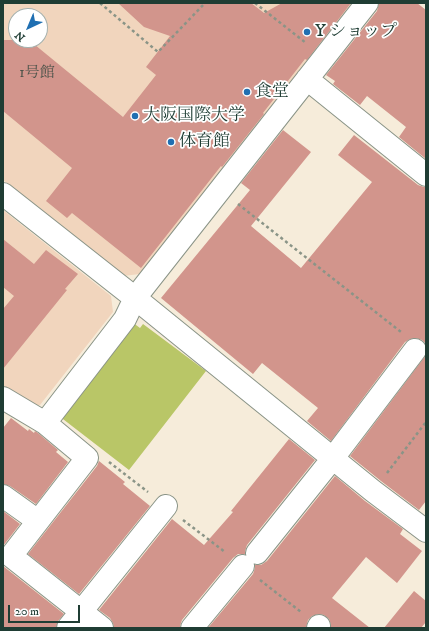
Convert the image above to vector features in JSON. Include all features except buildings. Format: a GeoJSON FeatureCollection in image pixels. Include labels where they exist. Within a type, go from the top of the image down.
{"type":"FeatureCollection","features":[{"type":"Feature","properties":{"kind":"street"},"geometry":{"type":"LineString","coordinates":[[44,423],[125,319],[134,298],[367,3]]}},
{"type":"Feature","properties":{"kind":"street"},"geometry":{"type":"LineString","coordinates":[[307,79],[426,175]]}},
{"type":"Feature","properties":{"kind":"street"},"geometry":{"type":"LineString","coordinates":[[3,194],[373,491],[426,531]]}},
{"type":"Feature","properties":{"kind":"street"},"geometry":{"type":"LineString","coordinates":[[192,628],[333,458],[420,344]]}},
{"type":"Feature","properties":{"kind":"street"},"geometry":{"type":"LineString","coordinates":[[3,398],[44,423],[87,458],[11,556],[75,620],[102,628]]}},
{"type":"Feature","properties":{"kind":"street"},"geometry":{"type":"LineString","coordinates":[[3,496],[38,521]]}},
{"type":"Feature","properties":{"kind":"street"},"geometry":{"type":"LineString","coordinates":[[75,620],[166,506]]}},
{"type":"Feature","properties":{"kind":"path"},"geometry":{"type":"LineString","coordinates":[[100,3],[158,52],[205,3]]}},
{"type":"Feature","properties":{"kind":"path"},"geometry":{"type":"LineString","coordinates":[[256,3],[324,57]]}},
{"type":"Feature","properties":{"kind":"path"},"geometry":{"type":"LineString","coordinates":[[220,190],[420,344]]}},
{"type":"Feature","properties":{"kind":"path"},"geometry":{"type":"LineString","coordinates":[[373,491],[426,422]]}},
{"type":"Feature","properties":{"kind":"shaded area","name":"大阪国際大学"},"geometry":{"type":"Polygon","coordinates":[[[3,3],[357,3],[140,274],[123,276],[3,180],[3,3]]]}},
{"type":"Feature","properties":{"kind":"shaded area"},"geometry":{"type":"Polygon","coordinates":[[[3,210],[111,296],[113,312],[40,405],[29,408],[3,391],[3,210]]]}},
{"type":"Feature","properties":{"kind":"green space"},"geometry":{"type":"Polygon","coordinates":[[[132,322],[140,328],[143,324],[206,371],[129,470],[59,416],[132,322]]]}},
{"type":"Feature","properties":{"kind":"place","name":"Y ショップ"},"geometry":{"type":"Point","coordinates":[307,32]}},
{"type":"Feature","properties":{"kind":"place","name":"食堂"},"geometry":{"type":"Point","coordinates":[247,92]}},
{"type":"Feature","properties":{"kind":"place","name":"大阪国際大学"},"geometry":{"type":"Point","coordinates":[135,116]}},
{"type":"Feature","properties":{"kind":"place","name":"体育館"},"geometry":{"type":"Point","coordinates":[171,142]}}]}
